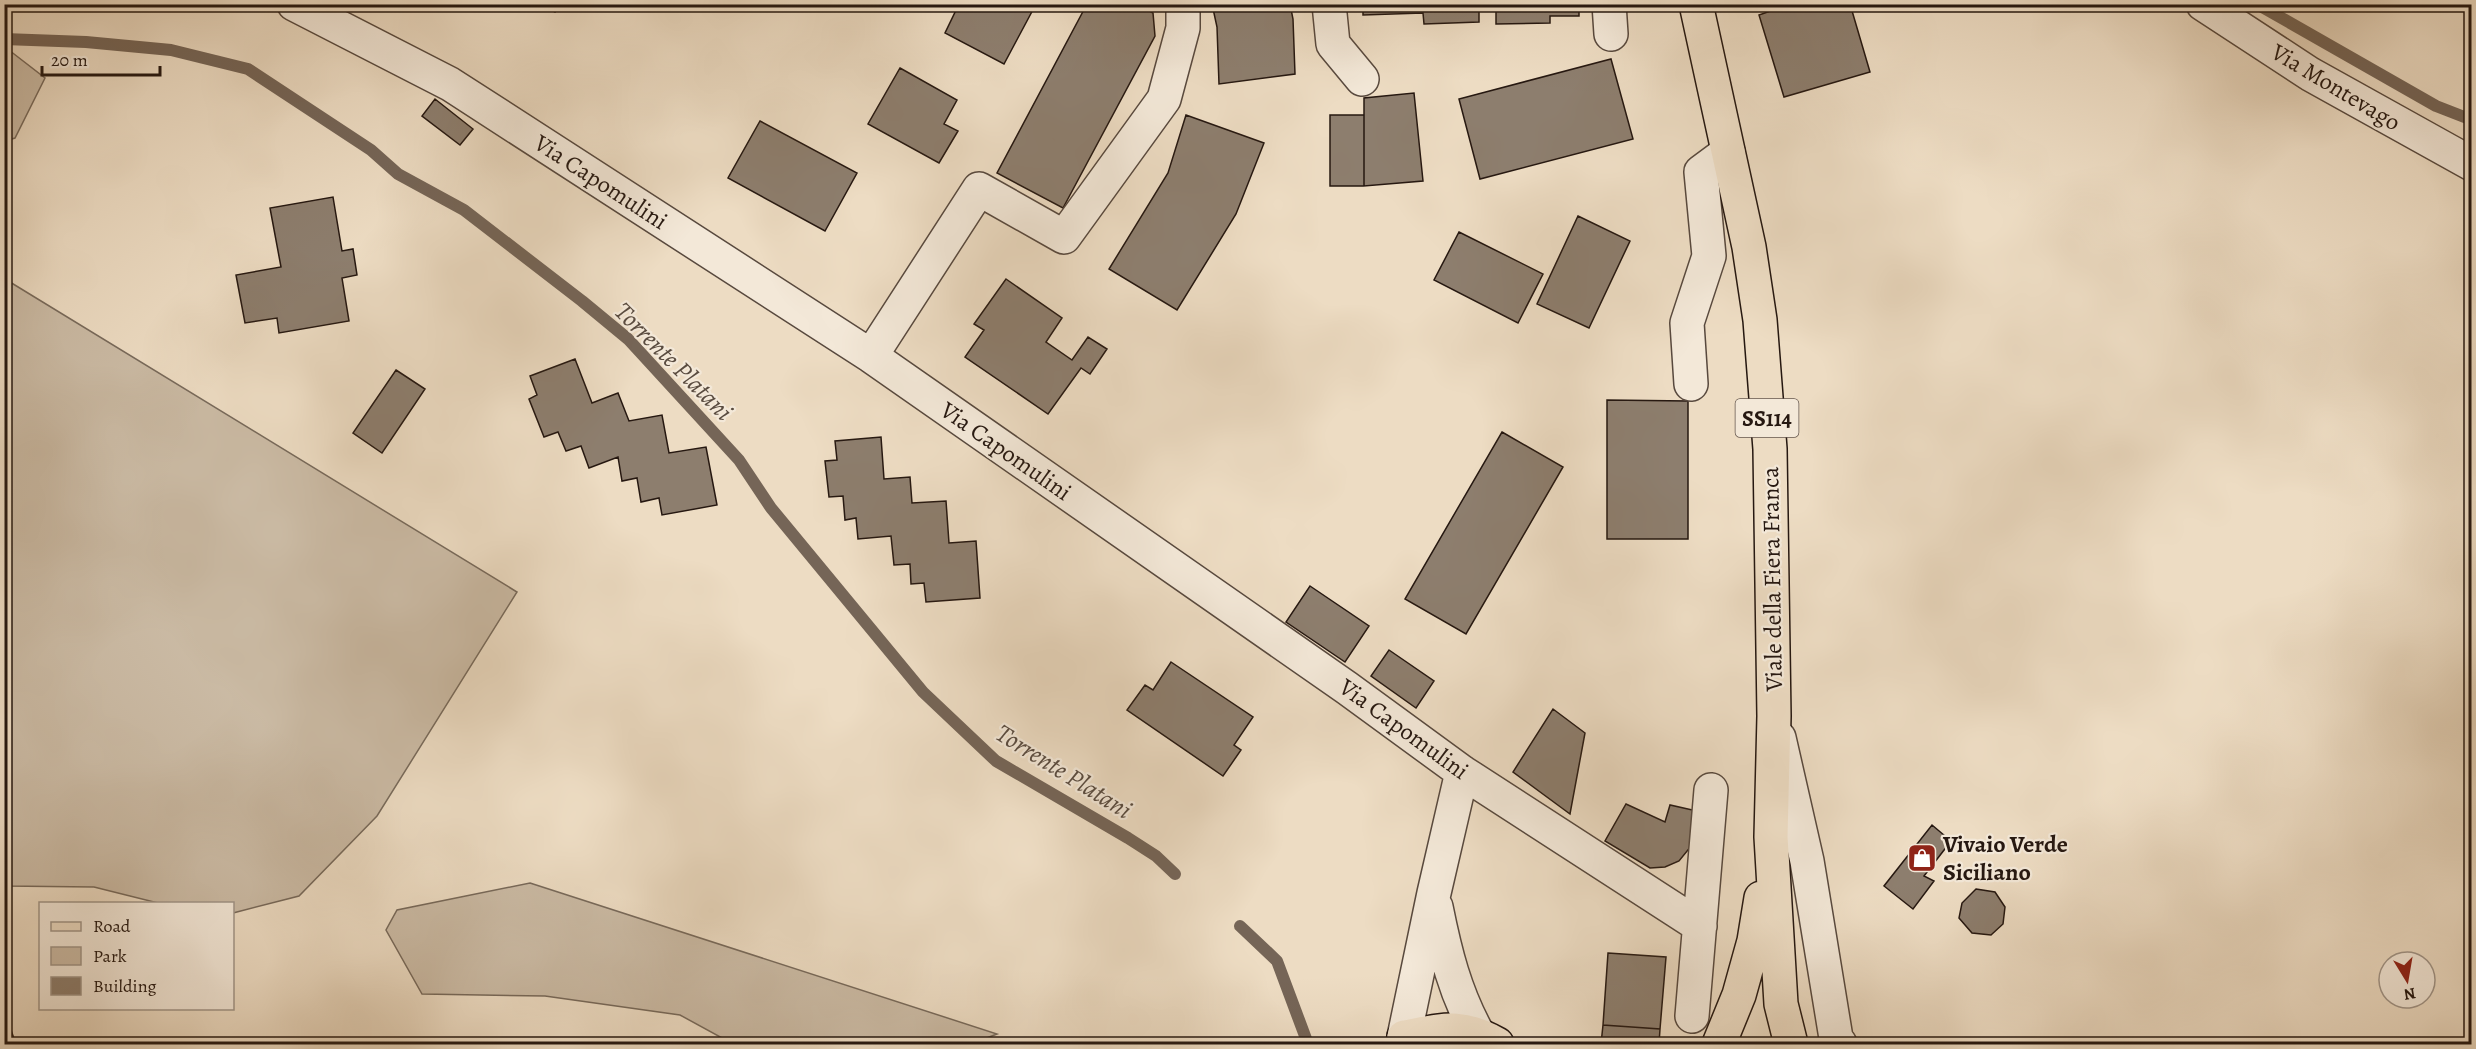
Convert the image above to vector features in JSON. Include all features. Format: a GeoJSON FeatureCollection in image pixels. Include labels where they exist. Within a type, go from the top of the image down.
{"type":"FeatureCollection","features":[{"type":"Feature","properties":{"kind":"main road","name":"Viale della Fiera Franca"},"geometry":{"type":"LineString","coordinates":[[1696,4],[1749,247],[1760,320],[1770,449],[1774,716],[1771,837]]}},
{"type":"Feature","properties":{"kind":"main road"},"geometry":{"type":"LineString","coordinates":[[1719,1044],[1739,995],[1754,940],[1771,837]]}},
{"type":"Feature","properties":{"kind":"main road"},"geometry":{"type":"LineString","coordinates":[[1771,837],[1781,1004],[1791,1044]]}},
{"type":"Feature","properties":{"kind":"main road"},"geometry":{"type":"LineString","coordinates":[[1412,1042],[1451,1028],[1488,1039]]}},
{"type":"Feature","properties":{"kind":"street","name":"Via Capomulini"},"geometry":{"type":"LineString","coordinates":[[294,4],[450,84],[871,356],[1347,688],[1462,772],[1700,926]]}},
{"type":"Feature","properties":{"kind":"street"},"geometry":{"type":"LineString","coordinates":[[871,356],[979,189],[1064,237],[1164,99],[1183,28],[1183,4]]}},
{"type":"Feature","properties":{"kind":"street"},"geometry":{"type":"LineString","coordinates":[[1329,4],[1332,44],[1362,79]]}},
{"type":"Feature","properties":{"kind":"street","name":"Via Montevago"},"geometry":{"type":"LineString","coordinates":[[2203,4],[2310,74],[2472,164]]}},
{"type":"Feature","properties":{"kind":"street"},"geometry":{"type":"LineString","coordinates":[[1691,384],[1687,322],[1709,256],[1701,172],[1728,152]]}},
{"type":"Feature","properties":{"kind":"street"},"geometry":{"type":"LineString","coordinates":[[1774,716],[1807,861],[1836,1038],[1840,1044]]}},
{"type":"Feature","properties":{"kind":"street"},"geometry":{"type":"LineString","coordinates":[[1412,1042],[1434,893],[1462,772]]}},
{"type":"Feature","properties":{"kind":"street"},"geometry":{"type":"LineString","coordinates":[[1692,1016],[1711,790]]}},
{"type":"Feature","properties":{"kind":"street"},"geometry":{"type":"LineString","coordinates":[[1434,893],[1447,961],[1463,1007],[1488,1039]]}},
{"type":"Feature","properties":{"kind":"green space"},"geometry":{"type":"Polygon","coordinates":[[[5,47],[45,78],[15,138],[5,141],[5,47]]]}},
{"type":"Feature","properties":{"kind":"green space"},"geometry":{"type":"Polygon","coordinates":[[[5,279],[517,592],[377,816],[299,896],[234,913],[234,902],[154,902],[94,887],[5,886],[5,279]]]}},
{"type":"Feature","properties":{"kind":"green space"},"geometry":{"type":"Polygon","coordinates":[[[530,883],[997,1034],[971,1044],[733,1044],[680,1015],[545,996],[422,994],[386,930],[397,910],[530,883]]]}},
{"type":"Feature","properties":{"kind":"building"},"geometry":{"type":"Polygon","coordinates":[[[538,4],[558,4],[555,12],[538,4]]]}},
{"type":"Feature","properties":{"kind":"building"},"geometry":{"type":"Polygon","coordinates":[[[959,4],[1036,4],[1004,64],[945,33],[959,4]]]}},
{"type":"Feature","properties":{"kind":"building"},"geometry":{"type":"Polygon","coordinates":[[[1087,4],[1137,4],[1153,13],[1155,36],[1063,208],[997,173],[1087,4]]]}},
{"type":"Feature","properties":{"kind":"building"},"geometry":{"type":"Polygon","coordinates":[[[1212,4],[1290,4],[1293,19],[1295,74],[1219,84],[1217,27],[1212,4]]]}},
{"type":"Feature","properties":{"kind":"building"},"geometry":{"type":"Polygon","coordinates":[[[1363,4],[1579,4],[1579,16],[1550,16],[1550,23],[1496,24],[1496,8],[1479,9],[1479,22],[1424,24],[1423,13],[1363,15],[1363,4]]]}},
{"type":"Feature","properties":{"kind":"building"},"geometry":{"type":"Polygon","coordinates":[[[1791,4],[1850,4],[1870,72],[1784,97],[1759,15],[1791,4]]]}},
{"type":"Feature","properties":{"kind":"building"},"geometry":{"type":"Polygon","coordinates":[[[1611,59],[1633,139],[1480,179],[1459,99],[1611,59]]]}},
{"type":"Feature","properties":{"kind":"building"},"geometry":{"type":"Polygon","coordinates":[[[900,68],[957,100],[944,124],[958,131],[939,163],[868,124],[900,68]]]}},
{"type":"Feature","properties":{"kind":"building"},"geometry":{"type":"Polygon","coordinates":[[[1414,93],[1423,181],[1364,186],[1364,98],[1414,93]]]}},
{"type":"Feature","properties":{"kind":"building"},"geometry":{"type":"Polygon","coordinates":[[[435,99],[473,129],[460,145],[422,116],[435,99]]]}},
{"type":"Feature","properties":{"kind":"building"},"geometry":{"type":"Polygon","coordinates":[[[1186,115],[1264,143],[1236,214],[1177,310],[1109,269],[1168,173],[1186,115]]]}},
{"type":"Feature","properties":{"kind":"building"},"geometry":{"type":"Polygon","coordinates":[[[1330,115],[1364,115],[1364,186],[1330,186],[1330,115]]]}},
{"type":"Feature","properties":{"kind":"building"},"geometry":{"type":"Polygon","coordinates":[[[760,121],[857,173],[825,231],[728,178],[760,121]]]}},
{"type":"Feature","properties":{"kind":"building"},"geometry":{"type":"Polygon","coordinates":[[[333,197],[342,251],[353,249],[357,275],[342,278],[349,321],[279,333],[277,318],[245,323],[236,275],[281,267],[270,208],[333,197]]]}},
{"type":"Feature","properties":{"kind":"building"},"geometry":{"type":"Polygon","coordinates":[[[1578,216],[1630,241],[1589,328],[1537,304],[1578,216]]]}},
{"type":"Feature","properties":{"kind":"building"},"geometry":{"type":"Polygon","coordinates":[[[1459,232],[1543,274],[1518,323],[1434,280],[1459,232]]]}},
{"type":"Feature","properties":{"kind":"building"},"geometry":{"type":"Polygon","coordinates":[[[1006,279],[1062,318],[1046,342],[1072,360],[1088,337],[1107,349],[1090,374],[1081,368],[1048,414],[965,357],[984,330],[974,324],[1006,279]]]}},
{"type":"Feature","properties":{"kind":"building"},"geometry":{"type":"Polygon","coordinates":[[[575,359],[592,403],[618,393],[629,421],[662,415],[669,453],[706,447],[717,505],[662,515],[659,498],[641,502],[637,478],[622,481],[618,457],[589,468],[581,446],[566,451],[558,432],[544,437],[529,399],[537,395],[530,376],[575,359]]]}},
{"type":"Feature","properties":{"kind":"building"},"geometry":{"type":"Polygon","coordinates":[[[396,370],[425,389],[382,453],[353,433],[396,370]]]}},
{"type":"Feature","properties":{"kind":"building"},"geometry":{"type":"Polygon","coordinates":[[[1607,400],[1688,401],[1688,539],[1607,539],[1607,400]]]}},
{"type":"Feature","properties":{"kind":"building"},"geometry":{"type":"Polygon","coordinates":[[[1502,432],[1563,467],[1466,634],[1405,599],[1502,432]]]}},
{"type":"Feature","properties":{"kind":"building"},"geometry":{"type":"Polygon","coordinates":[[[881,437],[884,479],[910,477],[912,503],[946,501],[949,543],[976,541],[980,598],[926,602],[924,583],[911,584],[910,564],[894,565],[891,536],[858,539],[856,518],[845,520],[843,496],[829,497],[825,461],[837,460],[835,441],[881,437]]]}},
{"type":"Feature","properties":{"kind":"building"},"geometry":{"type":"Polygon","coordinates":[[[1310,586],[1369,626],[1345,662],[1286,622],[1310,586]]]}},
{"type":"Feature","properties":{"kind":"building"},"geometry":{"type":"Polygon","coordinates":[[[1389,650],[1434,681],[1416,708],[1371,676],[1389,650]]]}},
{"type":"Feature","properties":{"kind":"building"},"geometry":{"type":"Polygon","coordinates":[[[1171,662],[1253,717],[1234,745],[1241,750],[1223,776],[1127,710],[1145,685],[1153,690],[1171,662]]]}},
{"type":"Feature","properties":{"kind":"building"},"geometry":{"type":"Polygon","coordinates":[[[1553,709],[1585,733],[1570,814],[1513,772],[1553,709]]]}},
{"type":"Feature","properties":{"kind":"building"},"geometry":{"type":"Polygon","coordinates":[[[1626,804],[1665,822],[1670,805],[1697,811],[1692,845],[1679,861],[1665,867],[1650,868],[1605,841],[1626,804]]]}},
{"type":"Feature","properties":{"kind":"building","name":"Vivaio Verde Siciliano"},"geometry":{"type":"Polygon","coordinates":[[[1932,825],[1951,841],[1924,876],[1934,881],[1913,909],[1884,886],[1932,825]]]}},
{"type":"Feature","properties":{"kind":"building"},"geometry":{"type":"Polygon","coordinates":[[[1976,889],[1995,892],[2005,907],[2003,924],[1991,935],[1972,933],[1959,918],[1962,903],[1976,889]]]}},
{"type":"Feature","properties":{"kind":"building"},"geometry":{"type":"Polygon","coordinates":[[[1608,953],[1666,957],[1660,1029],[1603,1025],[1608,953]]]}},
{"type":"Feature","properties":{"kind":"building"},"geometry":{"type":"Polygon","coordinates":[[[4,1011],[16,1044],[4,1044],[4,1011]]]}},
{"type":"Feature","properties":{"kind":"building"},"geometry":{"type":"Polygon","coordinates":[[[1603,1025],[1660,1029],[1659,1044],[1601,1044],[1603,1025]]]}},
{"type":"Feature","properties":{"kind":"waterway"},"geometry":{"type":"LineString","coordinates":[[2257,4],[2436,106],[2472,120]]}},
{"type":"Feature","properties":{"kind":"waterway","name":"Torrente Platani"},"geometry":{"type":"LineString","coordinates":[[4,39],[86,42],[171,50],[248,69],[371,150],[398,174],[464,210],[628,339],[739,460],[771,508],[923,692],[996,761],[1128,838],[1156,856],[1175,874]]}},
{"type":"Feature","properties":{"kind":"waterway","name":"Torrente Platani"},"geometry":{"type":"LineString","coordinates":[[1240,926],[1277,961],[1308,1044]]}},
{"type":"Feature","properties":{"kind":"place","name":"Vivaio Verde Siciliano"},"geometry":{"type":"Point","coordinates":[1922,858]}}]}
